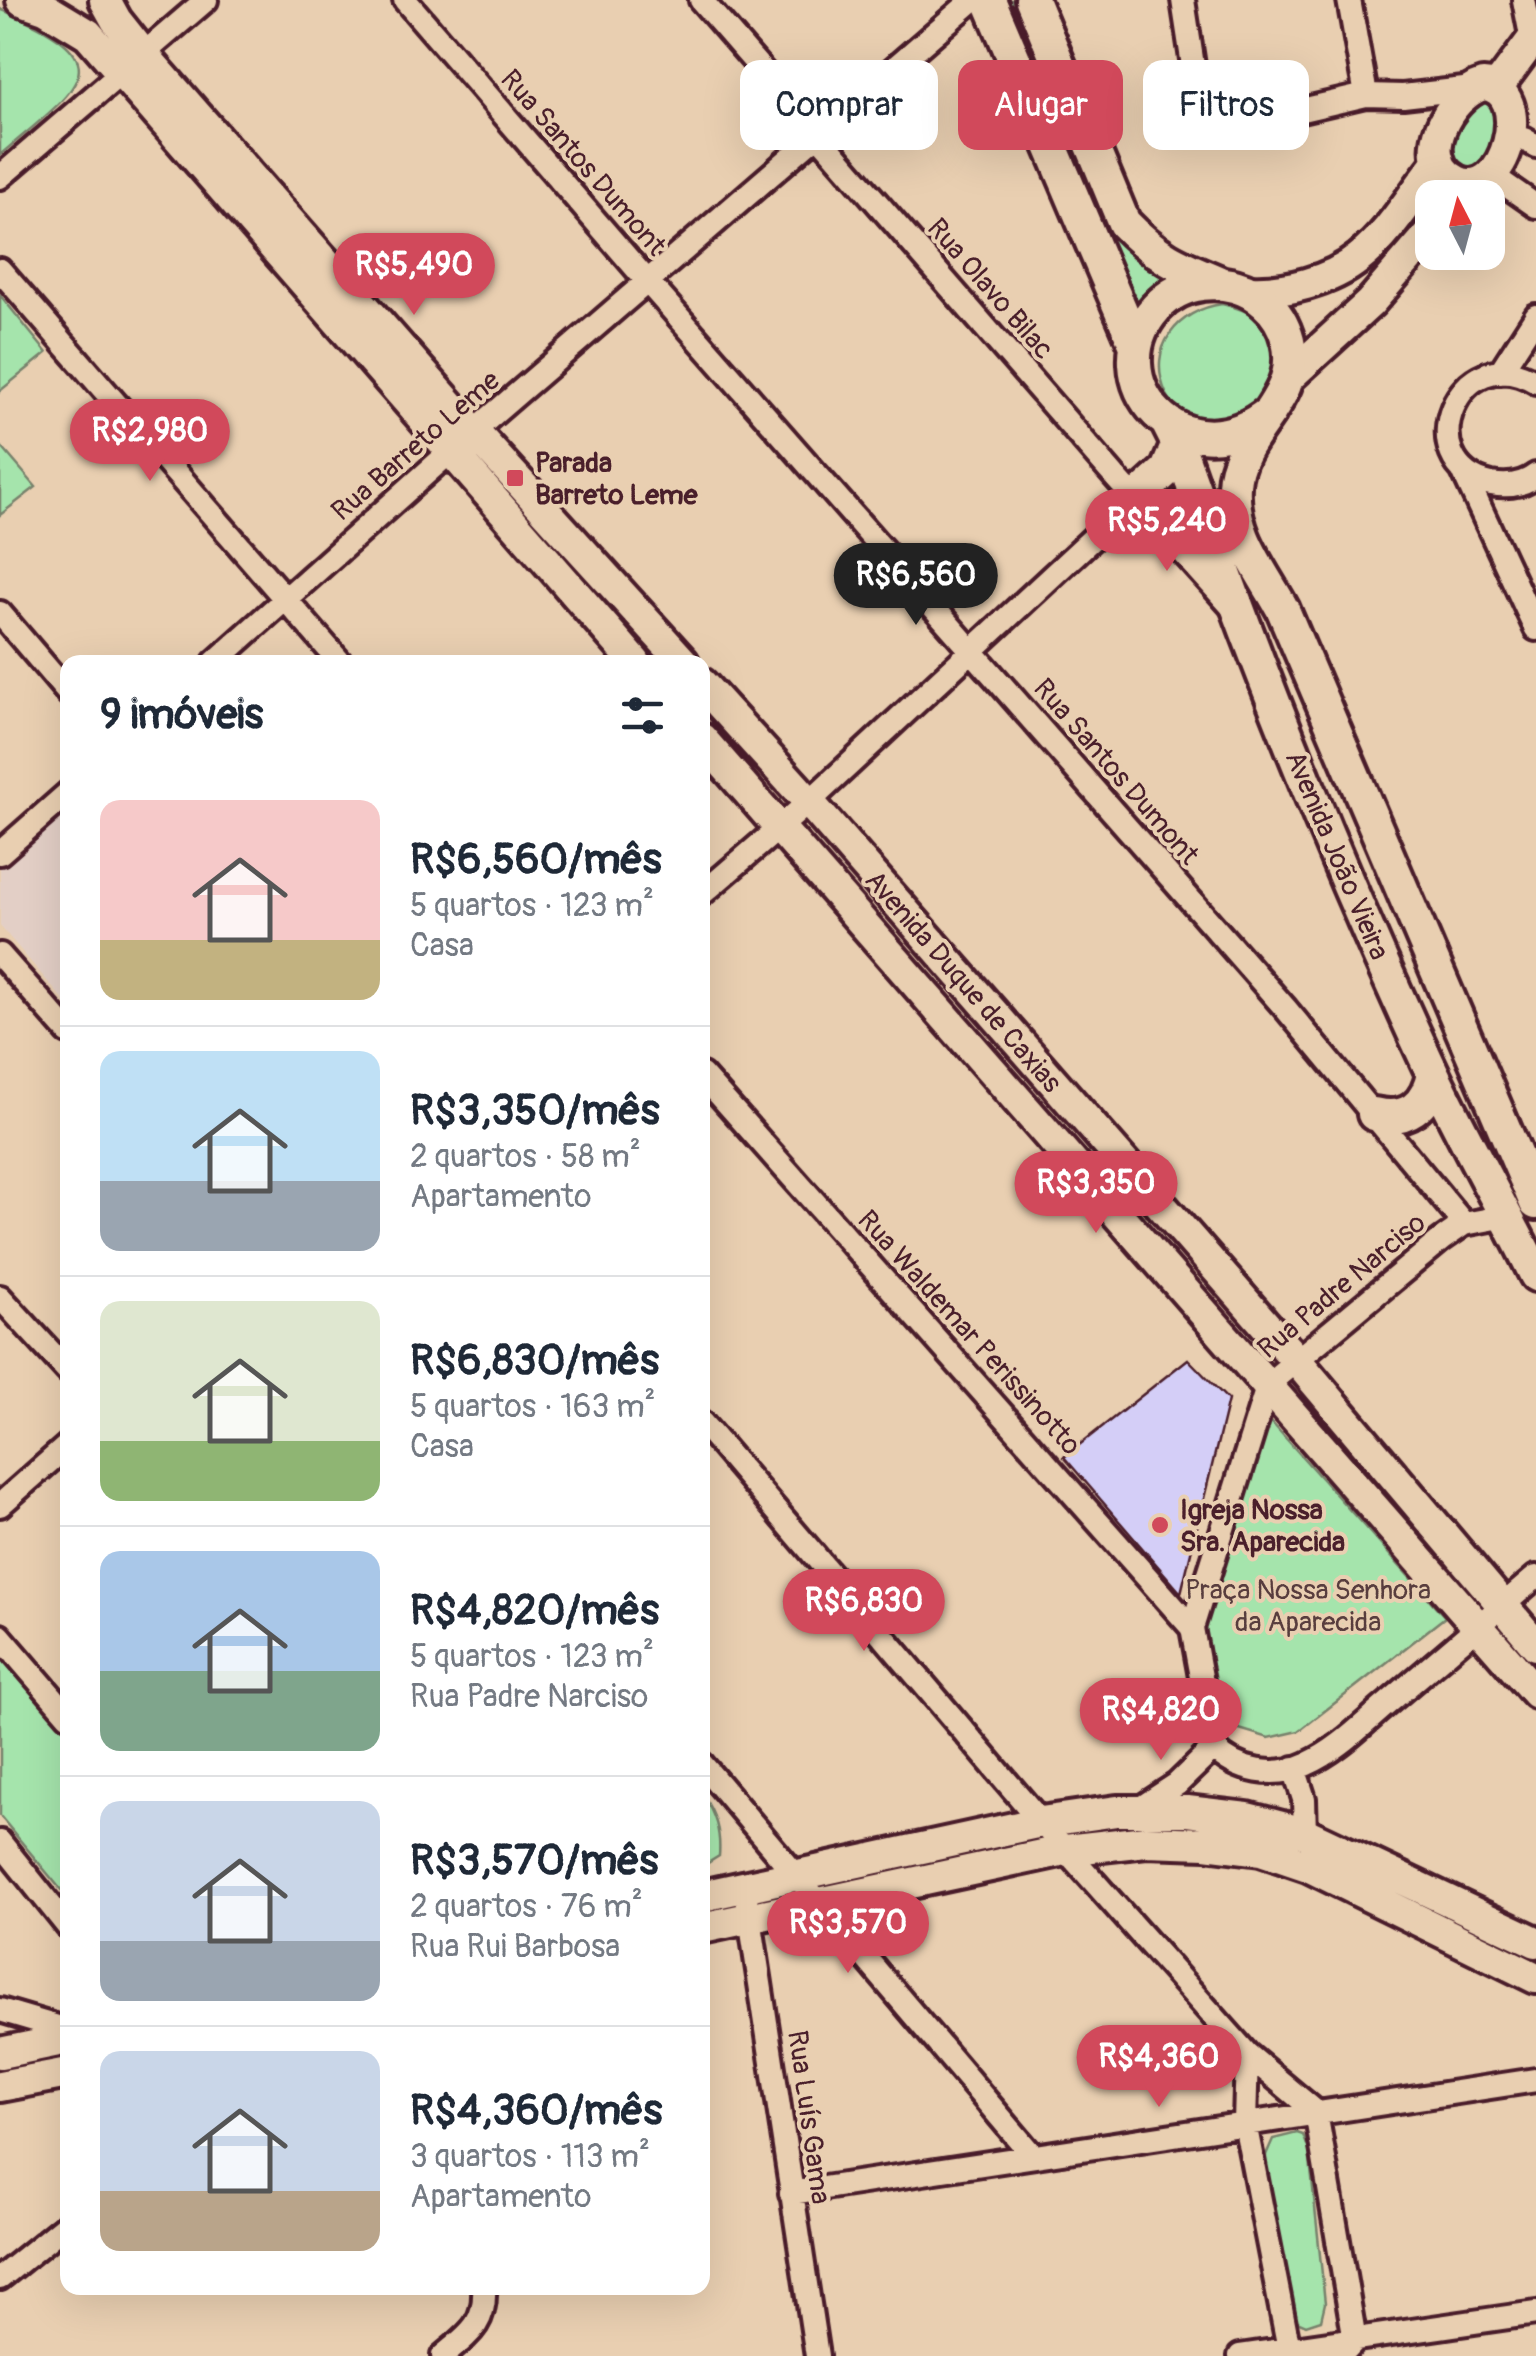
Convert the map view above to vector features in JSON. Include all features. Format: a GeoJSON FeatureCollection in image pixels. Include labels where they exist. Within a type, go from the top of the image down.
{"type":"FeatureCollection","features":[{"type":"Feature","properties":{"kind":"main road"},"geometry":{"type":"LineString","coordinates":[[990,0],[1136,346]]}},
{"type":"Feature","properties":{"kind":"main road"},"geometry":{"type":"LineString","coordinates":[[1032,0],[1124,223],[1166,260],[1234,286],[1275,313],[1284,328],[1290,362],[1288,378],[1270,412],[1242,430],[1210,438],[1173,434]]}},
{"type":"Feature","properties":{"kind":"main road"},"geometry":{"type":"LineString","coordinates":[[1134,500],[1167,470],[1173,434],[1148,403],[1136,376],[1136,346],[1146,320],[1165,299],[1190,286],[1234,286]]}},
{"type":"Feature","properties":{"kind":"main road","name":"Avenida João Vieira"},"geometry":{"type":"LineString","coordinates":[[1270,412],[1238,463],[1234,500],[1242,541],[1283,610],[1365,797],[1522,1210],[1536,1274]]}},
{"type":"Feature","properties":{"kind":"main road","name":"Avenida João Vieira"},"geometry":{"type":"LineString","coordinates":[[1173,434],[1238,614],[1433,1074],[1522,1210]]}},
{"type":"Feature","properties":{"kind":"main road"},"geometry":{"type":"LineString","coordinates":[[1374,1114],[1402,1117],[1413,1110],[1430,1089],[1433,1074]]}},
{"type":"Feature","properties":{"kind":"street"},"geometry":{"type":"LineString","coordinates":[[22,0],[44,8],[132,64],[463,442],[630,655]]}},
{"type":"Feature","properties":{"kind":"street"},"geometry":{"type":"LineString","coordinates":[[105,0],[132,64]]}},
{"type":"Feature","properties":{"kind":"street"},"geometry":{"type":"LineString","coordinates":[[0,177],[206,0]]}},
{"type":"Feature","properties":{"kind":"street","name":"Rua Santos Dumont"},"geometry":{"type":"LineString","coordinates":[[404,0],[1286,1008],[1464,1224]]}},
{"type":"Feature","properties":{"kind":"street","name":"Rua Olavo Bilac"},"geometry":{"type":"LineString","coordinates":[[701,0],[754,60]]}},
{"type":"Feature","properties":{"kind":"street","name":"Rua Barreto Leme"},"geometry":{"type":"LineString","coordinates":[[904,60],[973,0]]}},
{"type":"Feature","properties":{"kind":"street"},"geometry":{"type":"LineString","coordinates":[[1183,0],[1195,80],[1213,107],[1232,120],[1262,119],[1366,95],[1403,96],[1486,86],[1521,100],[1530,125],[1504,168],[1485,180]]}},
{"type":"Feature","properties":{"kind":"street"},"geometry":{"type":"LineString","coordinates":[[1350,0],[1366,95]]}},
{"type":"Feature","properties":{"kind":"street"},"geometry":{"type":"LineString","coordinates":[[1455,180],[1439,162],[1438,140],[1444,120],[1486,86],[1534,38],[1524,0]]}},
{"type":"Feature","properties":{"kind":"street"},"geometry":{"type":"LineString","coordinates":[[1403,96],[1444,120]]}},
{"type":"Feature","properties":{"kind":"street","name":"Rua Barreto Leme"},"geometry":{"type":"LineString","coordinates":[[223,655],[801,150]]}},
{"type":"Feature","properties":{"kind":"street","name":"Rua Olavo Bilac"},"geometry":{"type":"LineString","coordinates":[[833,150],[1134,500],[1238,614]]}},
{"type":"Feature","properties":{"kind":"street"},"geometry":{"type":"LineString","coordinates":[[1234,286],[1273,292],[1302,284],[1359,258],[1439,162]]}},
{"type":"Feature","properties":{"kind":"street"},"geometry":{"type":"LineString","coordinates":[[1505,196],[1536,206]]}},
{"type":"Feature","properties":{"kind":"street"},"geometry":{"type":"LineString","coordinates":[[1288,378],[1370,303],[1415,251]]}},
{"type":"Feature","properties":{"kind":"street"},"geometry":{"type":"LineString","coordinates":[[0,270],[334,655]]}},
{"type":"Feature","properties":{"kind":"street"},"geometry":{"type":"LineString","coordinates":[[1500,372],[1536,316]]}},
{"type":"Feature","properties":{"kind":"street"},"geometry":{"type":"LineString","coordinates":[[1536,382],[1516,373],[1482,376],[1455,399],[1448,416],[1447,434],[1451,451],[1536,629]]}},
{"type":"Feature","properties":{"kind":"street"},"geometry":{"type":"LineString","coordinates":[[463,442],[676,655]]}},
{"type":"Feature","properties":{"kind":"street"},"geometry":{"type":"LineString","coordinates":[[1460,466],[1471,476],[1497,486],[1514,485],[1536,476]]}},
{"type":"Feature","properties":{"kind":"street"},"geometry":{"type":"LineString","coordinates":[[1496,546],[1497,486]]}},
{"type":"Feature","properties":{"kind":"street"},"geometry":{"type":"LineString","coordinates":[[710,887],[809,802],[1134,500]]}},
{"type":"Feature","properties":{"kind":"street"},"geometry":{"type":"LineString","coordinates":[[0,614],[60,683]]}},
{"type":"Feature","properties":{"kind":"street","name":"Avenida Duque de Caxias"},"geometry":{"type":"LineString","coordinates":[[710,693],[1297,1362],[1536,1645]]}},
{"type":"Feature","properties":{"kind":"street","name":"Avenida Duque de Caxias"},"geometry":{"type":"LineString","coordinates":[[710,748],[1536,1693]]}},
{"type":"Feature","properties":{"kind":"street"},"geometry":{"type":"LineString","coordinates":[[0,852],[60,800]]}},
{"type":"Feature","properties":{"kind":"street"},"geometry":{"type":"LineString","coordinates":[[0,956],[60,1023]]}},
{"type":"Feature","properties":{"kind":"street","name":"Rua Waldemar Perissinotto"},"geometry":{"type":"LineString","coordinates":[[710,1084],[1192,1628]]}},
{"type":"Feature","properties":{"kind":"street","name":"Rua Padre Narciso"},"geometry":{"type":"LineString","coordinates":[[1214,1748],[1192,1628],[1268,1384],[1464,1224],[1522,1210]]}},
{"type":"Feature","properties":{"kind":"street"},"geometry":{"type":"LineString","coordinates":[[0,1297],[60,1362]]}},
{"type":"Feature","properties":{"kind":"street"},"geometry":{"type":"LineString","coordinates":[[710,1432],[1065,1850],[1247,2054],[1316,2112],[1348,2348]]}},
{"type":"Feature","properties":{"kind":"street"},"geometry":{"type":"LineString","coordinates":[[0,1506],[60,1452]]}},
{"type":"Feature","properties":{"kind":"street"},"geometry":{"type":"LineString","coordinates":[[1136,1811],[1177,1784],[1214,1748],[1226,1760],[1249,1770],[1305,1766],[1344,1740],[1536,1577]]}},
{"type":"Feature","properties":{"kind":"street"},"geometry":{"type":"LineString","coordinates":[[0,1636],[60,1706]]}},
{"type":"Feature","properties":{"kind":"street"},"geometry":{"type":"LineString","coordinates":[[1294,1768],[1304,1799],[1304,1833]]}},
{"type":"Feature","properties":{"kind":"street"},"geometry":{"type":"LineString","coordinates":[[710,1773],[1033,2156]]}},
{"type":"Feature","properties":{"kind":"street"},"geometry":{"type":"LineString","coordinates":[[710,1894],[1041,1822],[1136,1811],[1187,1811],[1247,1818],[1304,1833],[1536,1942]]}},
{"type":"Feature","properties":{"kind":"street"},"geometry":{"type":"LineString","coordinates":[[0,1842],[60,1917]]}},
{"type":"Feature","properties":{"kind":"street"},"geometry":{"type":"LineString","coordinates":[[710,1926],[1065,1850],[1146,1842],[1206,1842],[1261,1850],[1308,1866],[1536,1978]]}},
{"type":"Feature","properties":{"kind":"street","name":"Rua Luís Gama"},"geometry":{"type":"LineString","coordinates":[[745,1886],[817,2356]]}},
{"type":"Feature","properties":{"kind":"street"},"geometry":{"type":"LineString","coordinates":[[0,2010],[60,2028]]}},
{"type":"Feature","properties":{"kind":"street"},"geometry":{"type":"LineString","coordinates":[[0,2053],[60,2041]]}},
{"type":"Feature","properties":{"kind":"street"},"geometry":{"type":"LineString","coordinates":[[1247,2054],[1245,2124],[1294,2353]]}},
{"type":"Feature","properties":{"kind":"street"},"geometry":{"type":"LineString","coordinates":[[0,2086],[60,2075]]}},
{"type":"Feature","properties":{"kind":"street"},"geometry":{"type":"LineString","coordinates":[[791,2193],[1536,2080]]}},
{"type":"Feature","properties":{"kind":"street"},"geometry":{"type":"LineString","coordinates":[[0,2278],[60,2229]]}},
{"type":"Feature","properties":{"kind":"street"},"geometry":{"type":"LineString","coordinates":[[443,2356],[470,2333],[485,2310],[484,2295]]}},
{"type":"Feature","properties":{"kind":"street"},"geometry":{"type":"LineString","coordinates":[[1240,2356],[1348,2348],[1536,2313]]}},
{"type":"Feature","properties":{"kind":"shaded area"},"geometry":{"type":"Polygon","coordinates":[[[60,802],[60,996],[0,926],[0,853],[60,802]]]}},
{"type":"Feature","properties":{"kind":"green space"},"geometry":{"type":"Polygon","coordinates":[[[1000,0],[1023,0],[1048,60],[1025,60],[1000,0]]]}},
{"type":"Feature","properties":{"kind":"green space"},"geometry":{"type":"Polygon","coordinates":[[[0,9],[66,45],[77,61],[78,77],[51,111],[0,155],[0,9]]]}},
{"type":"Feature","properties":{"kind":"green space"},"geometry":{"type":"Polygon","coordinates":[[[1489,99],[1521,123],[1476,174],[1456,164],[1452,143],[1464,118],[1489,99]]]}},
{"type":"Feature","properties":{"kind":"green space"},"geometry":{"type":"Polygon","coordinates":[[[1063,150],[1086,150],[1104,194],[1178,274],[1134,318],[1063,150]]]}},
{"type":"Feature","properties":{"kind":"green space"},"geometry":{"type":"Polygon","coordinates":[[[0,295],[47,353],[0,391],[0,295]]]}},
{"type":"Feature","properties":{"kind":"green space"},"geometry":{"type":"Polygon","coordinates":[[[1222,304],[1252,314],[1268,328],[1282,378],[1248,421],[1193,421],[1177,409],[1166,393],[1161,377],[1163,347],[1170,334],[1192,314],[1222,304]]]}},
{"type":"Feature","properties":{"kind":"green space"},"geometry":{"type":"Polygon","coordinates":[[[0,445],[36,487],[0,515],[0,445]]]}},
{"type":"Feature","properties":{"kind":"green space","name":"Praça Nossa Senhora da Aparecida"},"geometry":{"type":"Polygon","coordinates":[[[1265,1415],[1445,1617],[1299,1731],[1269,1738],[1226,1725],[1204,1624],[1265,1415]]]}},
{"type":"Feature","properties":{"kind":"green space"},"geometry":{"type":"Polygon","coordinates":[[[0,1655],[60,1724],[60,1889],[0,1816],[0,1655]]]}},
{"type":"Feature","properties":{"kind":"green space"},"geometry":{"type":"Polygon","coordinates":[[[710,1809],[716,1823],[719,1856],[710,1862],[710,1809]]]}},
{"type":"Feature","properties":{"kind":"green space"},"geometry":{"type":"Polygon","coordinates":[[[1303,2135],[1309,2150],[1325,2303],[1321,2320],[1306,2325],[1290,2318],[1266,2166],[1273,2139],[1303,2135]]]}},
{"type":"Feature","properties":{"kind":"building","name":"Igreja Nossa Sra. Aparecida"},"geometry":{"type":"Polygon","coordinates":[[[1188,1359],[1228,1400],[1181,1593],[1064,1457],[1188,1359]]]}},
{"type":"Feature","properties":{"kind":"place","name":"Parada Barreto Leme"},"geometry":{"type":"Point","coordinates":[515,478]}},
{"type":"Feature","properties":{"kind":"place","name":"Igreja Nossa Sra. Aparecida"},"geometry":{"type":"Point","coordinates":[1160,1525]}}]}
